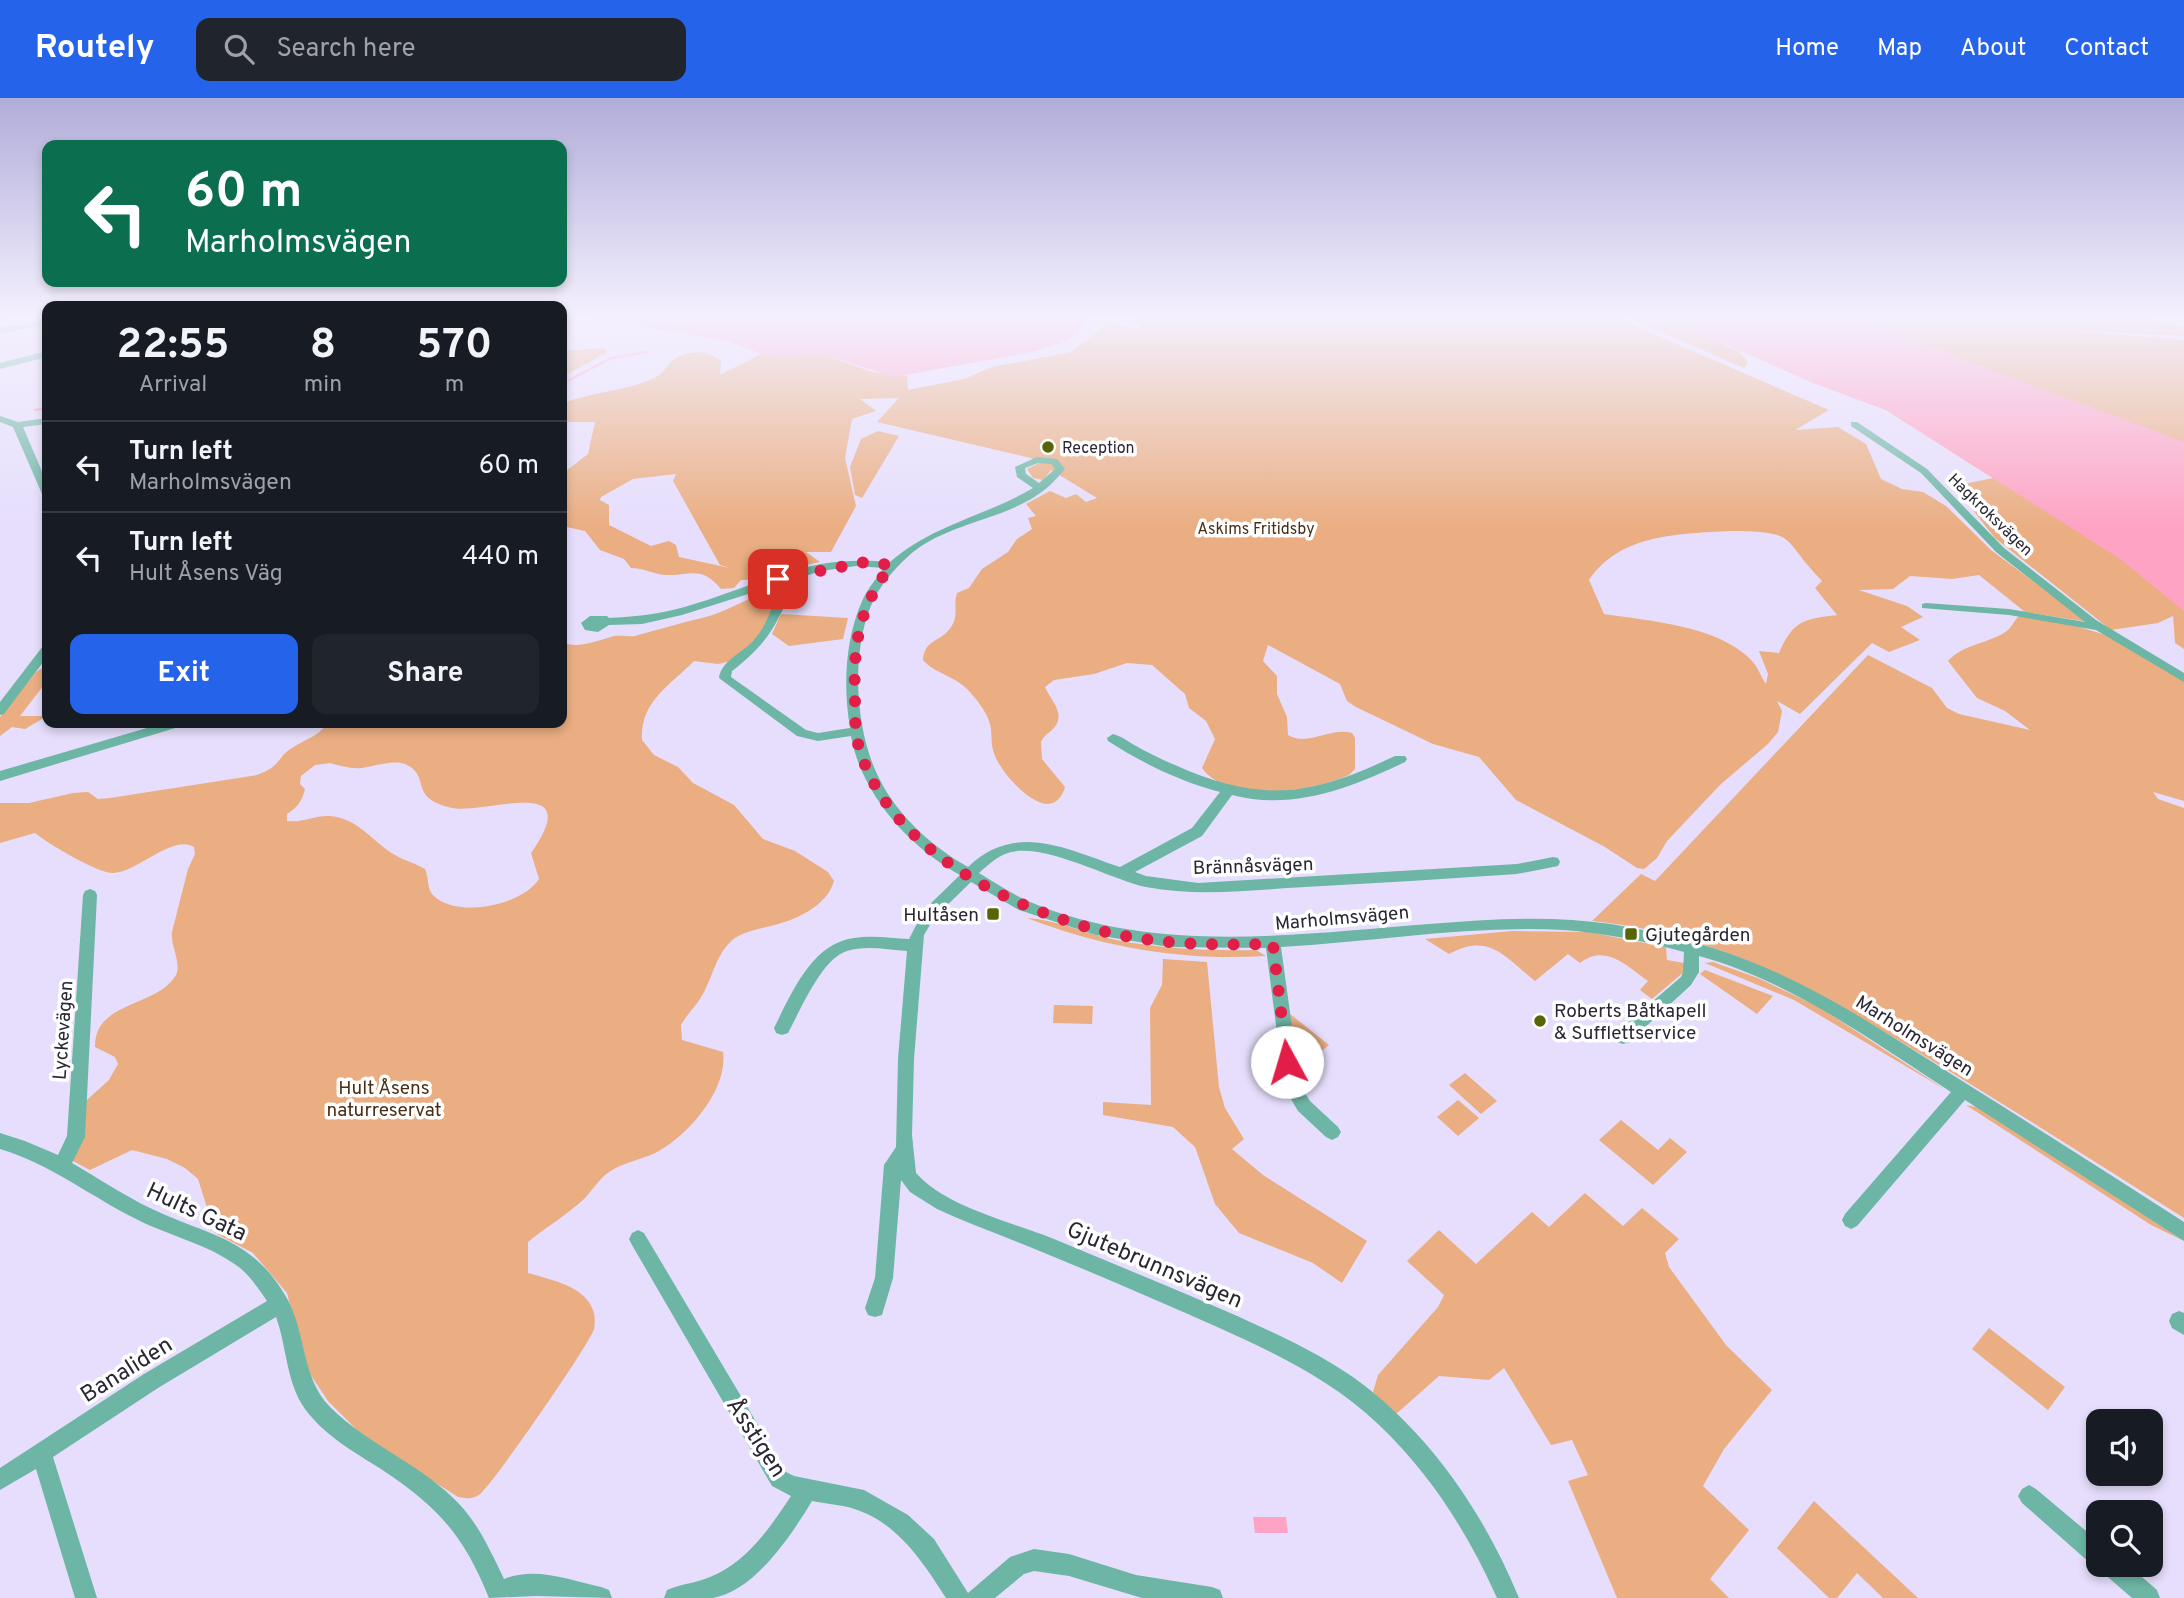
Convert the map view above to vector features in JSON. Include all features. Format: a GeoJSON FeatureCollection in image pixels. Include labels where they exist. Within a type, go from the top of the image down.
{"type":"FeatureCollection","features":[{"type":"Feature","properties":{"kind":"street"},"geometry":{"type":"LineString","coordinates":[[0,419],[17,425],[42,422]]}},
{"type":"Feature","properties":{"kind":"street","name":"Hagkroksvägen"},"geometry":{"type":"LineString","coordinates":[[1854,424],[1924,471],[2000,550],[2104,630],[2184,678]]}},
{"type":"Feature","properties":{"kind":"street"},"geometry":{"type":"LineString","coordinates":[[17,425],[42,482]]}},
{"type":"Feature","properties":{"kind":"street","name":"Marholmsvägen"},"geometry":{"type":"LineString","coordinates":[[1040,489],[934,535],[903,552],[869,598],[860,622],[854,657],[856,732],[870,775],[885,803],[916,836],[968,876],[1038,911],[1107,932],[1184,944],[1273,944],[1395,932],[1552,924],[1603,929],[1692,947],[1800,990],[1963,1090],[2184,1232]]}},
{"type":"Feature","properties":{"kind":"street"},"geometry":{"type":"LineString","coordinates":[[606,622],[630,623],[675,613],[792,575],[866,562],[891,565]]}},
{"type":"Feature","properties":{"kind":"street"},"geometry":{"type":"LineString","coordinates":[[786,588],[766,635],[751,653],[726,670],[725,678],[802,733],[818,737],[856,732]]}},
{"type":"Feature","properties":{"kind":"street","name":"Hagkroksvägen"},"geometry":{"type":"LineString","coordinates":[[1926,606],[2035,615],[2104,630]]}},
{"type":"Feature","properties":{"kind":"street"},"geometry":{"type":"LineString","coordinates":[[0,711],[42,660]]}},
{"type":"Feature","properties":{"kind":"street"},"geometry":{"type":"LineString","coordinates":[[0,776],[161,728]]}},
{"type":"Feature","properties":{"kind":"street"},"geometry":{"type":"LineString","coordinates":[[1113,738],[1168,768],[1228,792],[1265,798],[1310,795],[1356,780],[1400,759]]}},
{"type":"Feature","properties":{"kind":"street"},"geometry":{"type":"LineString","coordinates":[[1119,874],[1197,832],[1228,792]]}},
{"type":"Feature","properties":{"kind":"street","name":"Brännåsvägen"},"geometry":{"type":"LineString","coordinates":[[968,876],[993,854],[1018,846],[1053,850],[1119,874],[1180,886],[1219,888],[1517,869],[1553,862]]}},
{"type":"Feature","properties":{"kind":"street","name":"Gjutebrunnsvägen"},"geometry":{"type":"LineString","coordinates":[[968,876],[929,914],[915,945],[903,1151],[907,1175],[919,1188],[984,1220],[1122,1275],[1255,1335],[1349,1387],[1401,1432],[1440,1475],[1478,1537],[1508,1598]]}},
{"type":"Feature","properties":{"kind":"street","name":"Lyckevägen"},"geometry":{"type":"LineString","coordinates":[[62,1165],[76,1137],[90,895]]}},
{"type":"Feature","properties":{"kind":"street"},"geometry":{"type":"LineString","coordinates":[[782,1028],[822,963],[837,949],[856,944],[915,945]]}},
{"type":"Feature","properties":{"kind":"street"},"geometry":{"type":"LineString","coordinates":[[1273,944],[1288,1074],[1304,1106],[1332,1132]]}},
{"type":"Feature","properties":{"kind":"street"},"geometry":{"type":"LineString","coordinates":[[1623,1037],[1686,981],[1691,972],[1692,947]]}},
{"type":"Feature","properties":{"kind":"street"},"geometry":{"type":"LineString","coordinates":[[1851,1220],[1963,1090]]}},
{"type":"Feature","properties":{"kind":"street","name":"Hults Gata"},"geometry":{"type":"LineString","coordinates":[[0,1141],[62,1165],[131,1207],[240,1256],[280,1304],[300,1385],[310,1401],[364,1449],[431,1492],[449,1508],[462,1524],[500,1595]]}},
{"type":"Feature","properties":{"kind":"street"},"geometry":{"type":"LineString","coordinates":[[875,1308],[884,1278],[893,1165],[903,1151]]}},
{"type":"Feature","properties":{"kind":"street","name":"Åsstigen"},"geometry":{"type":"LineString","coordinates":[[638,1239],[779,1479],[807,1490],[864,1501],[900,1523],[926,1547],[959,1598]]}},
{"type":"Feature","properties":{"kind":"street","name":"Banaliden"},"geometry":{"type":"LineString","coordinates":[[0,1479],[280,1304]]}},
{"type":"Feature","properties":{"kind":"street"},"geometry":{"type":"LineString","coordinates":[[41,1452],[86,1598]]}},
{"type":"Feature","properties":{"kind":"street"},"geometry":{"type":"LineString","coordinates":[[675,1598],[721,1584],[754,1564],[780,1533],[807,1490]]}},
{"type":"Feature","properties":{"kind":"street"},"geometry":{"type":"LineString","coordinates":[[2029,1496],[2086,1545]]}},
{"type":"Feature","properties":{"kind":"street"},"geometry":{"type":"LineString","coordinates":[[977,1598],[1018,1565],[1034,1560],[1069,1565],[1136,1586],[1212,1598]]}},
{"type":"Feature","properties":{"kind":"street"},"geometry":{"type":"LineString","coordinates":[[2125,1577],[2149,1598]]}},
{"type":"Feature","properties":{"kind":"street"},"geometry":{"type":"LineString","coordinates":[[500,1595],[515,1584],[534,1584],[601,1598]]}},
{"type":"Feature","properties":{"kind":"green space","name":"Askims Fritidsby"},"geometry":{"type":"Polygon","coordinates":[[[628,387],[908,387],[908,390],[923,387],[1776,387],[1829,410],[1795,430],[1838,427],[1866,444],[1881,479],[1902,489],[1923,492],[1946,506],[1991,550],[2088,622],[2025,612],[1979,575],[1952,579],[1910,576],[1893,589],[1859,590],[1907,606],[1923,617],[1901,627],[1920,640],[1889,652],[1872,643],[1800,714],[1777,701],[1782,711],[1778,732],[1768,744],[1721,784],[1667,841],[1657,858],[1644,869],[1637,868],[1605,847],[1516,800],[1479,757],[1433,744],[1356,707],[1347,701],[1340,684],[1268,645],[1263,661],[1277,676],[1277,694],[1287,717],[1288,735],[1303,739],[1336,732],[1352,733],[1355,738],[1355,769],[1349,775],[1315,786],[1272,791],[1251,791],[1214,780],[1202,768],[1215,739],[1206,721],[1189,708],[1185,694],[1152,665],[1127,663],[1094,674],[1054,680],[1045,687],[1058,718],[1053,729],[1041,742],[1042,759],[1065,787],[1059,799],[1047,804],[1023,792],[997,760],[988,717],[971,693],[923,660],[930,644],[947,632],[953,623],[957,593],[969,588],[982,569],[1008,552],[1017,539],[1032,529],[1028,518],[1036,516],[1026,504],[1050,491],[1066,498],[1076,494],[1086,502],[1097,498],[1051,470],[1043,480],[1033,478],[1027,469],[1039,463],[1031,458],[877,422],[899,398],[860,399],[876,411],[852,419],[845,458],[856,506],[831,552],[806,552],[820,562],[741,580],[734,588],[721,589],[707,577],[696,573],[665,575],[631,568],[624,559],[600,550],[585,531],[567,527],[567,470],[588,454],[595,422],[567,422],[567,402],[628,387]],[[676,474],[633,479],[601,497],[600,500],[609,505],[609,525],[651,546],[669,541],[676,545],[679,557],[730,568],[720,565],[673,481],[676,474]],[[1753,532],[1692,533],[1653,539],[1618,553],[1602,565],[1589,580],[1604,614],[1661,622],[1721,639],[1752,661],[1766,684],[1768,674],[1759,651],[1779,653],[1789,634],[1800,624],[1807,620],[1837,615],[1815,588],[1822,581],[1793,546],[1779,536],[1753,532]]]}},
{"type":"Feature","properties":{"kind":"green space"},"geometry":{"type":"Polygon","coordinates":[[[1824,387],[2184,387],[2184,649],[2175,643],[2173,616],[2158,623],[2111,630],[1995,538],[1954,486],[1993,478],[1886,410],[1824,387]]]}},
{"type":"Feature","properties":{"kind":"green space"},"geometry":{"type":"Polygon","coordinates":[[[878,431],[899,436],[862,498],[855,495],[850,467],[861,439],[878,431]]]}},
{"type":"Feature","properties":{"kind":"green space","name":"Hult Åsens naturreservat"},"geometry":{"type":"Polygon","coordinates":[[[781,585],[765,630],[732,661],[718,664],[694,661],[651,705],[646,715],[642,740],[654,755],[678,767],[693,783],[734,805],[763,839],[795,851],[828,872],[834,881],[825,898],[809,911],[781,923],[752,930],[729,943],[724,950],[703,994],[681,1025],[682,1040],[723,1052],[719,1081],[713,1095],[694,1122],[659,1151],[609,1172],[577,1205],[528,1242],[528,1273],[567,1286],[584,1296],[594,1313],[594,1329],[559,1386],[487,1486],[473,1498],[458,1497],[364,1437],[328,1401],[306,1368],[287,1293],[253,1253],[215,1233],[198,1179],[185,1168],[167,1159],[132,1150],[90,1170],[71,1160],[79,1107],[109,1080],[118,1064],[115,1057],[95,1047],[97,1032],[115,1012],[156,993],[176,975],[178,965],[172,932],[188,869],[195,854],[194,847],[185,844],[175,846],[133,867],[113,873],[106,872],[72,857],[35,833],[0,843],[0,803],[29,803],[88,792],[98,799],[110,798],[257,775],[271,768],[287,751],[323,728],[567,728],[567,644],[581,645],[614,636],[635,636],[732,607],[781,585]],[[330,763],[315,765],[301,776],[300,784],[305,789],[304,793],[297,806],[287,814],[287,821],[330,816],[358,826],[387,850],[425,869],[431,893],[443,902],[456,906],[472,908],[504,902],[518,896],[539,879],[531,853],[545,828],[547,813],[539,805],[525,803],[452,808],[430,799],[415,771],[404,764],[346,767],[330,763]]]}},
{"type":"Feature","properties":{"kind":"green space"},"geometry":{"type":"Polygon","coordinates":[[[781,614],[848,618],[843,639],[789,646],[772,634],[781,614]]]}},
{"type":"Feature","properties":{"kind":"green space"},"geometry":{"type":"Polygon","coordinates":[[[2019,616],[2066,623],[2106,635],[2184,681],[2184,801],[2153,792],[2158,799],[2184,808],[2184,1218],[1941,1066],[1816,994],[1731,955],[1687,940],[1641,928],[1592,921],[1641,874],[1655,881],[1868,655],[1932,688],[1947,708],[1959,714],[2030,730],[2005,711],[1977,698],[1948,661],[1960,651],[2004,633],[2019,616]]]}},
{"type":"Feature","properties":{"kind":"green space"},"geometry":{"type":"Polygon","coordinates":[[[42,668],[42,687],[20,716],[42,716],[42,719],[25,729],[12,727],[0,736],[0,717],[42,668]]]}},
{"type":"Feature","properties":{"kind":"green space"},"geometry":{"type":"Polygon","coordinates":[[[1027,918],[1050,921],[1105,937],[1151,946],[1256,950],[1266,956],[1205,956],[1145,950],[1085,937],[1027,918]]]}},
{"type":"Feature","properties":{"kind":"green space"},"geometry":{"type":"Polygon","coordinates":[[[1512,931],[1588,932],[1666,947],[1667,960],[1684,963],[1685,971],[1652,999],[1640,990],[1648,981],[1624,963],[1607,956],[1589,957],[1580,963],[1568,954],[1535,981],[1496,950],[1475,946],[1449,954],[1425,939],[1512,931]]]}},
{"type":"Feature","properties":{"kind":"green space"},"geometry":{"type":"Polygon","coordinates":[[[1163,959],[1207,962],[1219,1087],[1225,1108],[1244,1139],[1232,1149],[1263,1175],[1367,1241],[1342,1283],[1313,1263],[1239,1233],[1215,1204],[1195,1147],[1173,1127],[1103,1115],[1103,1102],[1151,1105],[1150,1008],[1162,985],[1163,959]]]}},
{"type":"Feature","properties":{"kind":"green space"},"geometry":{"type":"Polygon","coordinates":[[[1713,962],[1758,978],[1819,1007],[1946,1090],[1794,1000],[1705,963],[1713,962]]]}},
{"type":"Feature","properties":{"kind":"green space"},"geometry":{"type":"Polygon","coordinates":[[[1705,970],[1773,996],[1757,1014],[1700,974],[1705,970]]]}},
{"type":"Feature","properties":{"kind":"green space"},"geometry":{"type":"Polygon","coordinates":[[[1054,1005],[1093,1006],[1092,1024],[1053,1023],[1054,1005]]]}},
{"type":"Feature","properties":{"kind":"green space"},"geometry":{"type":"Polygon","coordinates":[[[1290,1014],[1329,1045],[1294,1072],[1290,1014]]]}},
{"type":"Feature","properties":{"kind":"green space"},"geometry":{"type":"Polygon","coordinates":[[[1465,1073],[1497,1101],[1481,1114],[1449,1085],[1465,1073]]]}},
{"type":"Feature","properties":{"kind":"green space"},"geometry":{"type":"Polygon","coordinates":[[[1458,1100],[1479,1118],[1458,1136],[1437,1117],[1458,1100]]]}},
{"type":"Feature","properties":{"kind":"green space"},"geometry":{"type":"Polygon","coordinates":[[[1966,1105],[1980,1108],[2184,1241],[2151,1225],[1966,1105]]]}},
{"type":"Feature","properties":{"kind":"green space"},"geometry":{"type":"Polygon","coordinates":[[[1621,1120],[1658,1150],[1670,1138],[1687,1152],[1653,1185],[1599,1140],[1621,1120]]]}},
{"type":"Feature","properties":{"kind":"green space"},"geometry":{"type":"Polygon","coordinates":[[[1585,1193],[1623,1226],[1642,1208],[1679,1239],[1665,1253],[1669,1267],[1726,1345],[1772,1390],[1724,1449],[1703,1486],[1749,1530],[1710,1579],[1729,1598],[1617,1598],[1568,1481],[1588,1475],[1572,1440],[1551,1445],[1504,1368],[1489,1380],[1439,1376],[1395,1415],[1373,1392],[1378,1375],[1438,1307],[1444,1295],[1407,1261],[1439,1230],[1476,1264],[1532,1212],[1549,1227],[1585,1193]]]}},
{"type":"Feature","properties":{"kind":"green space"},"geometry":{"type":"Polygon","coordinates":[[[1989,1328],[2065,1387],[2048,1410],[1972,1349],[1989,1328]]]}},
{"type":"Feature","properties":{"kind":"green space"},"geometry":{"type":"Polygon","coordinates":[[[1814,1501],[1918,1598],[1883,1598],[1857,1573],[1837,1598],[1829,1598],[1777,1548],[1814,1501]]]}},
{"type":"Feature","properties":{"kind":"shaded area"},"geometry":{"type":"Polygon","coordinates":[[[1824,387],[2037,387],[2184,442],[2184,611],[2120,559],[1886,410],[1824,387]]]}},
{"type":"Feature","properties":{"kind":"shaded area"},"geometry":{"type":"Polygon","coordinates":[[[1253,1517],[1286,1517],[1288,1533],[1255,1533],[1253,1517]]]}},
{"type":"Feature","properties":{"kind":"waterway"},"geometry":{"type":"LineString","coordinates":[[35,410],[42,409]]}},
{"type":"Feature","properties":{"kind":"place","name":"Reception"},"geometry":{"type":"Point","coordinates":[1048,447]}},
{"type":"Feature","properties":{"kind":"place","name":"Hultåsen"},"geometry":{"type":"Point","coordinates":[993,914]}},
{"type":"Feature","properties":{"kind":"place","name":"Gjutegården"},"geometry":{"type":"Point","coordinates":[1631,934]}},
{"type":"Feature","properties":{"kind":"place","name":"Roberts Båtkapell & Sufflettservice"},"geometry":{"type":"Point","coordinates":[1540,1021]}},
{"type":"Feature","properties":{"kind":"route"},"geometry":{"type":"LineString","coordinates":[[778,579],[866,562],[891,565],[869,598],[860,622],[854,657],[856,732],[859,748],[870,775],[885,803],[916,836],[968,876],[987,887],[1038,911],[1073,923],[1131,937],[1184,944],[1273,944],[1287,1062]]}}]}
